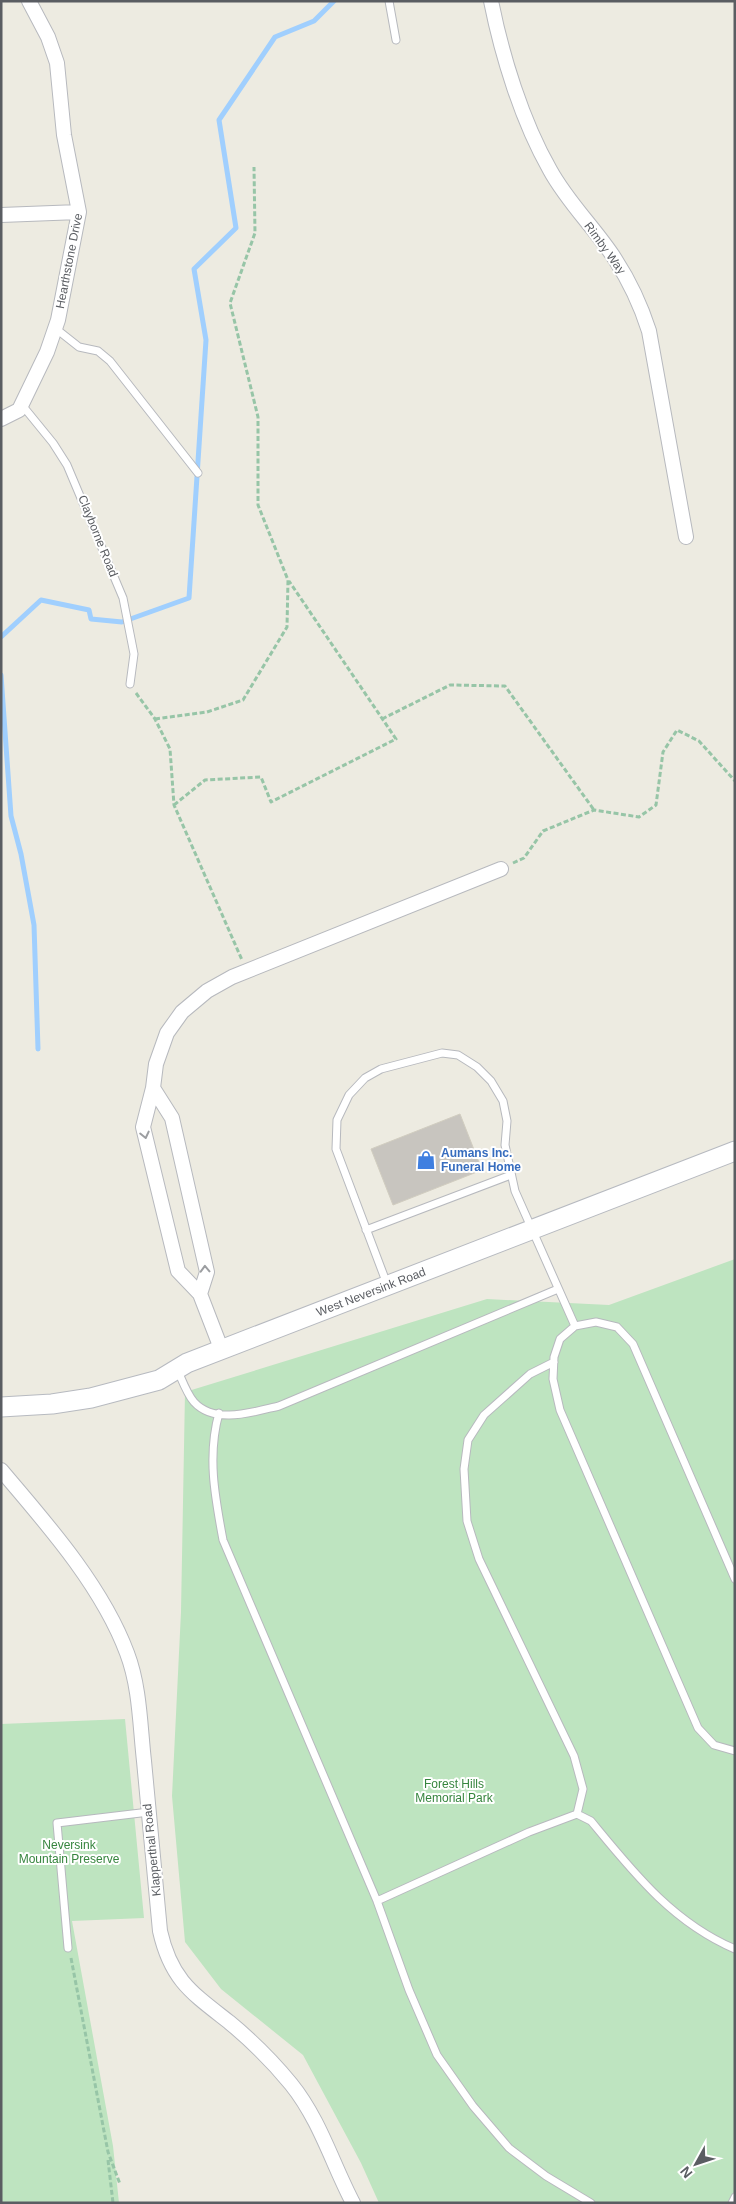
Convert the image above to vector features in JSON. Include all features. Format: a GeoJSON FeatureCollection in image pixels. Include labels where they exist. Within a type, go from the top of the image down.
{"type":"FeatureCollection","features":[{"type":"Feature","properties":{"kind":"street","name":"Hearthstone Drive"},"geometry":{"type":"LineString","coordinates":[[22,405],[55,328],[79,212],[64,134],[57,63],[48,37],[30,1]]}},
{"type":"Feature","properties":{"kind":"street","name":"Rimby Way"},"geometry":{"type":"LineString","coordinates":[[491,1],[514,85],[550,170],[570,201],[630,282],[643,312],[649,331],[686,537]]}},
{"type":"Feature","properties":{"kind":"street"},"geometry":{"type":"LineString","coordinates":[[1,215],[79,212]]}},
{"type":"Feature","properties":{"kind":"street"},"geometry":{"type":"LineString","coordinates":[[1,419],[19,410],[22,405]]}},
{"type":"Feature","properties":{"kind":"street"},"geometry":{"type":"LineString","coordinates":[[222,1350],[200,1294],[178,1271],[142,1127],[153,1088],[156,1064],[167,1033],[182,1012],[208,991],[232,977],[501,868]]}},
{"type":"Feature","properties":{"kind":"street"},"geometry":{"type":"LineString","coordinates":[[153,1088],[172,1118],[207,1272],[200,1294]]}},
{"type":"Feature","properties":{"kind":"street","name":"West Neversink Road"},"geometry":{"type":"LineString","coordinates":[[1,1407],[52,1404],[91,1398],[159,1380],[177,1369],[222,1350],[735,1151]]}},
{"type":"Feature","properties":{"kind":"street","name":"Klapperthal Road"},"geometry":{"type":"LineString","coordinates":[[1,1470],[42,1519],[78,1568],[113,1621],[127,1653],[138,1704],[160,1931],[171,1965],[193,1995],[250,2041],[292,2085],[322,2132],[353,2203]]}},
{"type":"Feature","properties":{"kind":"lane"},"geometry":{"type":"LineString","coordinates":[[389,1],[396,40]]}},
{"type":"Feature","properties":{"kind":"lane"},"geometry":{"type":"LineString","coordinates":[[55,328],[78,347],[98,351],[110,361],[198,473]]}},
{"type":"Feature","properties":{"kind":"lane","name":"Clayborne Road"},"geometry":{"type":"LineString","coordinates":[[22,405],[53,443],[67,465],[124,598],[134,654],[130,684]]}},
{"type":"Feature","properties":{"kind":"lane"},"geometry":{"type":"LineString","coordinates":[[387,1286],[336,1149],[337,1120],[349,1095],[365,1078],[381,1069],[442,1053],[458,1054],[478,1067],[491,1081],[503,1100],[508,1121],[505,1144],[511,1175],[531,1230],[575,1326]]}},
{"type":"Feature","properties":{"kind":"lane"},"geometry":{"type":"LineString","coordinates":[[366,1230],[511,1175]]}},
{"type":"Feature","properties":{"kind":"lane"},"geometry":{"type":"LineString","coordinates":[[177,1369],[194,1402],[208,1412],[235,1416],[279,1406],[558,1289]]}},
{"type":"Feature","properties":{"kind":"lane"},"geometry":{"type":"LineString","coordinates":[[735,1579],[633,1344],[617,1327],[596,1322],[575,1326],[560,1339],[554,1362],[553,1378],[560,1410],[698,1728],[714,1745],[735,1751]]}},
{"type":"Feature","properties":{"kind":"lane"},"geometry":{"type":"LineString","coordinates":[[554,1362],[530,1374],[484,1415],[468,1440],[464,1468],[467,1521],[478,1559],[574,1756],[583,1789],[577,1814]]}},
{"type":"Feature","properties":{"kind":"lane"},"geometry":{"type":"LineString","coordinates":[[219,1414],[212,1452],[214,1490],[223,1540],[377,1901],[409,1990],[438,2055],[473,2106],[509,2148],[546,2176],[590,2203]]}},
{"type":"Feature","properties":{"kind":"lane"},"geometry":{"type":"LineString","coordinates":[[68,1948],[57,1823],[149,1812]]}},
{"type":"Feature","properties":{"kind":"lane"},"geometry":{"type":"LineString","coordinates":[[377,1901],[528,1832],[577,1814],[590,1821],[650,1891],[682,1920],[735,1949]]}},
{"type":"Feature","properties":{"kind":"lane"},"geometry":{"type":"LineString","coordinates":[[732,2203],[735,2197]]}},
{"type":"Feature","properties":{"kind":"path"},"geometry":{"type":"LineString","coordinates":[[174,806],[205,780],[260,777],[271,802],[396,739],[288,580],[258,506],[258,417],[230,303],[255,233],[254,167]]}},
{"type":"Feature","properties":{"kind":"path"},"geometry":{"type":"LineString","coordinates":[[155,719],[207,712],[243,700],[287,627],[288,580]]}},
{"type":"Feature","properties":{"kind":"path"},"geometry":{"type":"LineString","coordinates":[[130,684],[155,719],[170,749],[174,806],[246,970]]}},
{"type":"Feature","properties":{"kind":"path"},"geometry":{"type":"LineString","coordinates":[[382,719],[450,685],[505,686],[594,810]]}},
{"type":"Feature","properties":{"kind":"path"},"geometry":{"type":"LineString","coordinates":[[501,868],[524,858],[543,831],[594,810],[640,817],[656,805],[663,752],[677,730],[699,741],[735,781]]}},
{"type":"Feature","properties":{"kind":"path"},"geometry":{"type":"LineString","coordinates":[[68,1948],[108,2152],[113,2203]]}},
{"type":"Feature","properties":{"kind":"path"},"geometry":{"type":"LineString","coordinates":[[108,2152],[120,2184]]}},
{"type":"Feature","properties":{"kind":"green space","name":"Forest Hills Memorial Park"},"geometry":{"type":"Polygon","coordinates":[[[735,1259],[735,2203],[379,2203],[361,2163],[303,2055],[221,1989],[185,1942],[172,1796],[181,1612],[185,1392],[487,1299],[609,1305],[735,1259]]]}},
{"type":"Feature","properties":{"kind":"green space","name":"Neversink Mountain Preserve"},"geometry":{"type":"Polygon","coordinates":[[[125,1719],[144,1918],[72,1921],[113,2146],[119,2203],[1,2203],[1,1724],[125,1719]]]}},
{"type":"Feature","properties":{"kind":"building","name":"Aumans Inc. Funeral Home"},"geometry":{"type":"Polygon","coordinates":[[[460,1114],[482,1170],[393,1205],[371,1149],[460,1114]]]}},
{"type":"Feature","properties":{"kind":"waterway"},"geometry":{"type":"LineString","coordinates":[[1,637],[41,600],[89,610],[91,619],[122,622],[189,598],[206,340],[194,269],[236,228],[219,120],[275,37],[314,21],[334,1]]}},
{"type":"Feature","properties":{"kind":"waterway"},"geometry":{"type":"LineString","coordinates":[[1,675],[11,816],[21,854],[34,925],[38,1049]]}},
{"type":"Feature","properties":{"kind":"place","name":"Aumans Inc. Funeral Home"},"geometry":{"type":"Point","coordinates":[426,1160]}}]}
